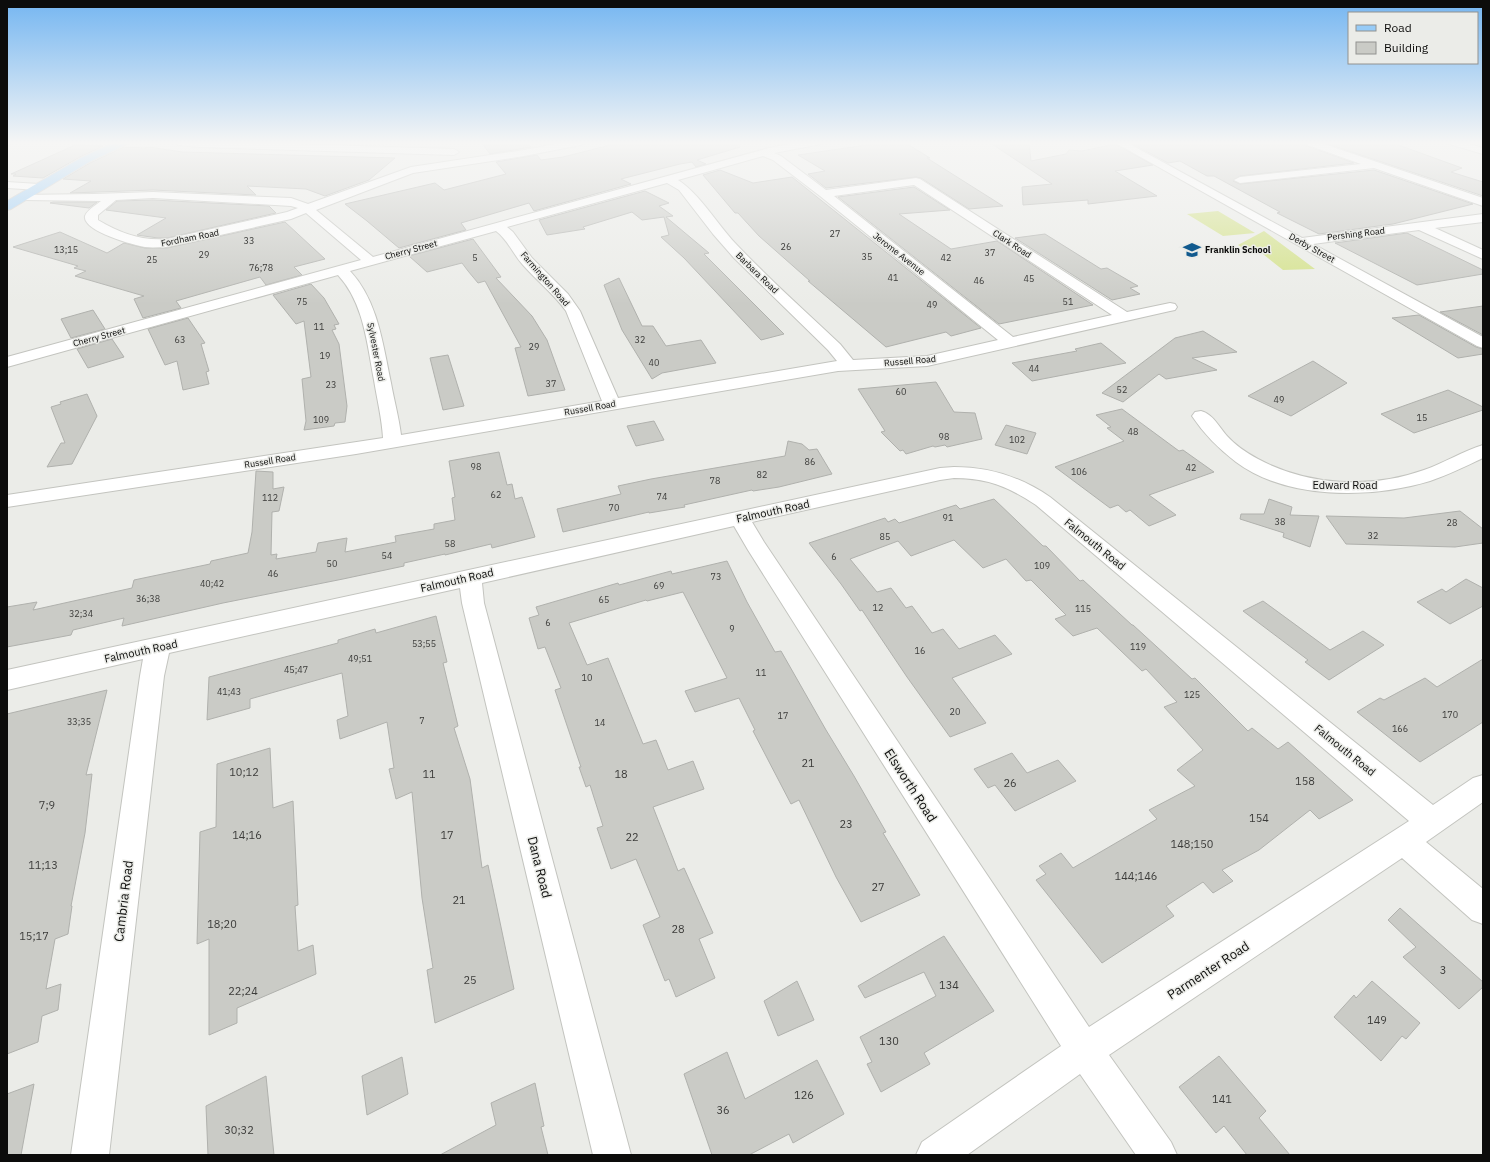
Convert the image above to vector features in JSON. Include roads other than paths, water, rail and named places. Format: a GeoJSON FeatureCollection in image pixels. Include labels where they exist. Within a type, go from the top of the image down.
{"type":"FeatureCollection","features":[{"type":"Feature","properties":{"kind":"main road"},"geometry":{"type":"LineString","coordinates":[[7,206],[23,197]]}},
{"type":"Feature","properties":{"kind":"street"},"geometry":{"type":"LineString","coordinates":[[23,197],[128,196]]}},
{"type":"Feature","properties":{"kind":"street"},"geometry":{"type":"LineString","coordinates":[[180,196],[286,201],[299,204],[308,209],[370,262]]}},
{"type":"Feature","properties":{"kind":"street","name":"Fordham Road"},"geometry":{"type":"LineString","coordinates":[[113,197],[94,211],[91,220],[99,226],[129,240],[146,244],[185,240],[285,216],[341,196]]}},
{"type":"Feature","properties":{"kind":"street","name":"Cherry Street"},"geometry":{"type":"LineString","coordinates":[[7,362],[606,196]]}},
{"type":"Feature","properties":{"kind":"street","name":"Barbara Road"},"geometry":{"type":"LineString","coordinates":[[690,196],[727,243],[834,347],[848,364]]}},
{"type":"Feature","properties":{"kind":"street","name":"Jerome Avenue"},"geometry":{"type":"LineString","coordinates":[[827,196],[1011,343]]}},
{"type":"Feature","properties":{"kind":"street","name":"Clark Road"},"geometry":{"type":"LineString","coordinates":[[939,196],[1125,317]]}},
{"type":"Feature","properties":{"kind":"street","name":"Derby Street"},"geometry":{"type":"LineString","coordinates":[[1217,196],[1483,342]]}},
{"type":"Feature","properties":{"kind":"street"},"geometry":{"type":"LineString","coordinates":[[1466,196],[1483,202]]}},
{"type":"Feature","properties":{"kind":"street","name":"Pershing Road"},"geometry":{"type":"LineString","coordinates":[[1300,242],[1483,218]]}},
{"type":"Feature","properties":{"kind":"street","name":"Farmington Road"},"geometry":{"type":"LineString","coordinates":[[498,226],[509,235],[527,261],[560,294],[573,312],[612,405]]}},
{"type":"Feature","properties":{"kind":"street"},"geometry":{"type":"LineString","coordinates":[[1420,226],[1483,255]]}},
{"type":"Feature","properties":{"kind":"street","name":"Sylvester Road"},"geometry":{"type":"LineString","coordinates":[[341,270],[349,278],[361,296],[370,321],[391,427],[392,442]]}},
{"type":"Feature","properties":{"kind":"street","name":"Russell Road"},"geometry":{"type":"LineString","coordinates":[[7,501],[392,442],[848,364],[901,364],[927,361],[1170,307]]}},
{"type":"Feature","properties":{"kind":"street","name":"Edward Road"},"geometry":{"type":"LineString","coordinates":[[1201,416],[1218,438],[1238,456],[1280,478],[1310,485],[1364,486],[1417,479],[1483,451]]}},
{"type":"Feature","properties":{"kind":"street","name":"Falmouth Road"},"geometry":{"type":"LineString","coordinates":[[7,680],[954,472],[980,473],[1020,486],[1043,501],[1432,822]]}},
{"type":"Feature","properties":{"kind":"street","name":"Elsworth Road"},"geometry":{"type":"LineString","coordinates":[[740,518],[755,545],[1084,1051],[1158,1155]]}},
{"type":"Feature","properties":{"kind":"street","name":"Dana Road"},"geometry":{"type":"LineString","coordinates":[[470,578],[475,611],[612,1155]]}},
{"type":"Feature","properties":{"kind":"street","name":"Cambria Road"},"geometry":{"type":"LineString","coordinates":[[90,1155],[152,676],[158,647]]}},
{"type":"Feature","properties":{"kind":"street","name":"Parmenter Road"},"geometry":{"type":"LineString","coordinates":[[935,1155],[1084,1051],[1483,787]]}},
{"type":"Feature","properties":{"kind":"street"},"geometry":{"type":"LineString","coordinates":[[1403,841],[1483,909]]}},
{"type":"Feature","properties":{"kind":"place","name":"Franklin School"},"geometry":{"type":"Point","coordinates":[1192,250]}}]}
